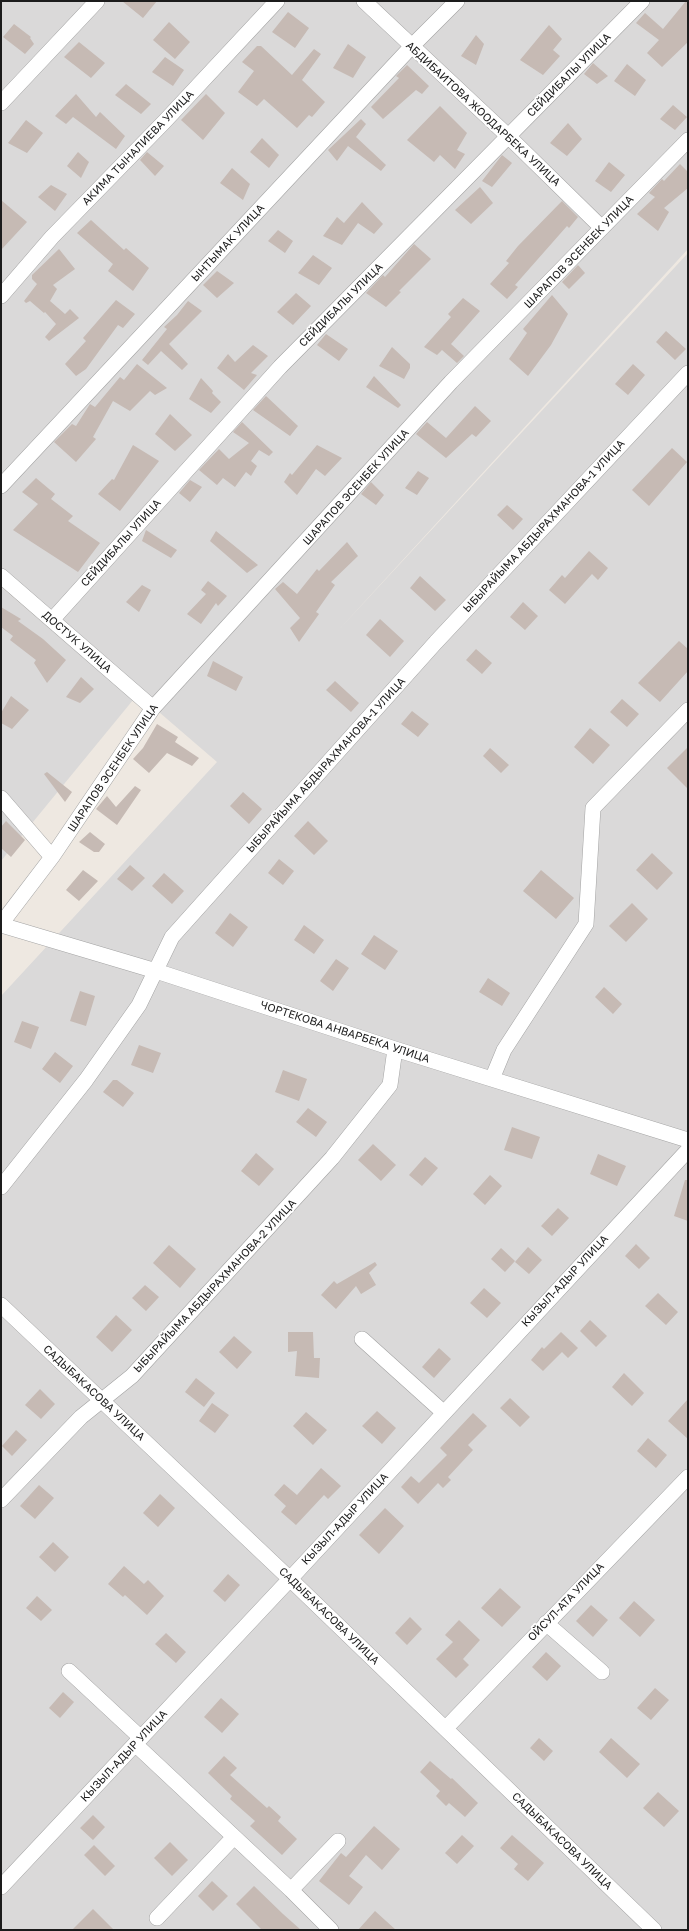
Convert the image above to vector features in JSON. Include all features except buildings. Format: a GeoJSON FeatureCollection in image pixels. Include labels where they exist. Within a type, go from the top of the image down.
{"type":"FeatureCollection","features":[{"type":"Feature","properties":{"kind":"street"},"geometry":{"type":"LineString","coordinates":[[1,103],[97,1]]}},
{"type":"Feature","properties":{"kind":"street","name":"АКИМА ТЫНАЛИЕВА УЛИЦА"},"geometry":{"type":"LineString","coordinates":[[1,296],[52,237],[165,121],[277,1]]}},
{"type":"Feature","properties":{"kind":"street","name":"АБДИБАИТОВА ЖООДАРБЕКА УЛИЦА"},"geometry":{"type":"LineString","coordinates":[[364,1],[508,136],[602,228]]}},
{"type":"Feature","properties":{"kind":"street","name":"ЫНТЫМАК УЛИЦА"},"geometry":{"type":"LineString","coordinates":[[1,486],[412,46],[457,1]]}},
{"type":"Feature","properties":{"kind":"street","name":"СЕЙДИБАЛЫ УЛИЦА"},"geometry":{"type":"LineString","coordinates":[[52,620],[280,367],[642,1]]}},
{"type":"Feature","properties":{"kind":"street","name":"ШАРАПОВ ЭСЕНБЕК УЛИЦА"},"geometry":{"type":"LineString","coordinates":[[1,925],[52,858],[153,708],[451,382],[688,140]]}},
{"type":"Feature","properties":{"kind":"street","name":"ЫБЫРАЙЫМА АБДЫРАХМАНОВА-1 УЛИЦА"},"geometry":{"type":"LineString","coordinates":[[1,1187],[86,1080],[139,1005],[172,937],[436,642],[688,373]]}},
{"type":"Feature","properties":{"kind":"street","name":"ДОСТУК УЛИЦА"},"geometry":{"type":"LineString","coordinates":[[1,576],[153,708]]}},
{"type":"Feature","properties":{"kind":"street"},"geometry":{"type":"LineString","coordinates":[[492,1079],[504,1050],[586,924],[593,808],[688,710]]}},
{"type":"Feature","properties":{"kind":"street"},"geometry":{"type":"LineString","coordinates":[[1,798],[52,858]]}},
{"type":"Feature","properties":{"kind":"street","name":"ЧОРТЕКОВА АНВАРБЕКА УЛИЦА"},"geometry":{"type":"LineString","coordinates":[[1,925],[156,971],[396,1049],[688,1140]]}},
{"type":"Feature","properties":{"kind":"street","name":"ЫБЫРАЙЫМА АБДЫРАХМАНОВА-2 УЛИЦА"},"geometry":{"type":"LineString","coordinates":[[1,1500],[81,1417],[132,1376],[332,1158],[390,1085],[396,1049]]}},
{"type":"Feature","properties":{"kind":"street","name":"КЫЗЫЛ-АДЫР УЛИЦА"},"geometry":{"type":"LineString","coordinates":[[1,1887],[290,1579],[443,1412],[688,1150]]}},
{"type":"Feature","properties":{"kind":"street","name":"САДЫБАКАСОВА УЛИЦА"},"geometry":{"type":"LineString","coordinates":[[1,1305],[446,1728],[654,1930]]}},
{"type":"Feature","properties":{"kind":"street"},"geometry":{"type":"LineString","coordinates":[[362,1339],[443,1412]]}},
{"type":"Feature","properties":{"kind":"street","name":"ОЙСУЛ-АТА УЛИЦА"},"geometry":{"type":"LineString","coordinates":[[446,1728],[688,1477]]}},
{"type":"Feature","properties":{"kind":"street"},"geometry":{"type":"LineString","coordinates":[[546,1623],[602,1672]]}},
{"type":"Feature","properties":{"kind":"street"},"geometry":{"type":"LineString","coordinates":[[69,1671],[234,1837],[331,1930]]}},
{"type":"Feature","properties":{"kind":"street"},"geometry":{"type":"LineString","coordinates":[[157,1918],[234,1837]]}},
{"type":"Feature","properties":{"kind":"street"},"geometry":{"type":"LineString","coordinates":[[291,1890],[338,1840]]}},
{"type":"Feature","properties":{"kind":"shaded area"},"geometry":{"type":"Polygon","coordinates":[[[1,1],[688,1],[688,249],[334,635],[688,253],[688,1930],[1,1930],[1,996],[217,762],[1,576],[1,1]]]}},
{"type":"Feature","properties":{"kind":"shaded area"},"geometry":{"type":"Polygon","coordinates":[[[1,587],[133,700],[1,861],[1,587]]]}}]}
